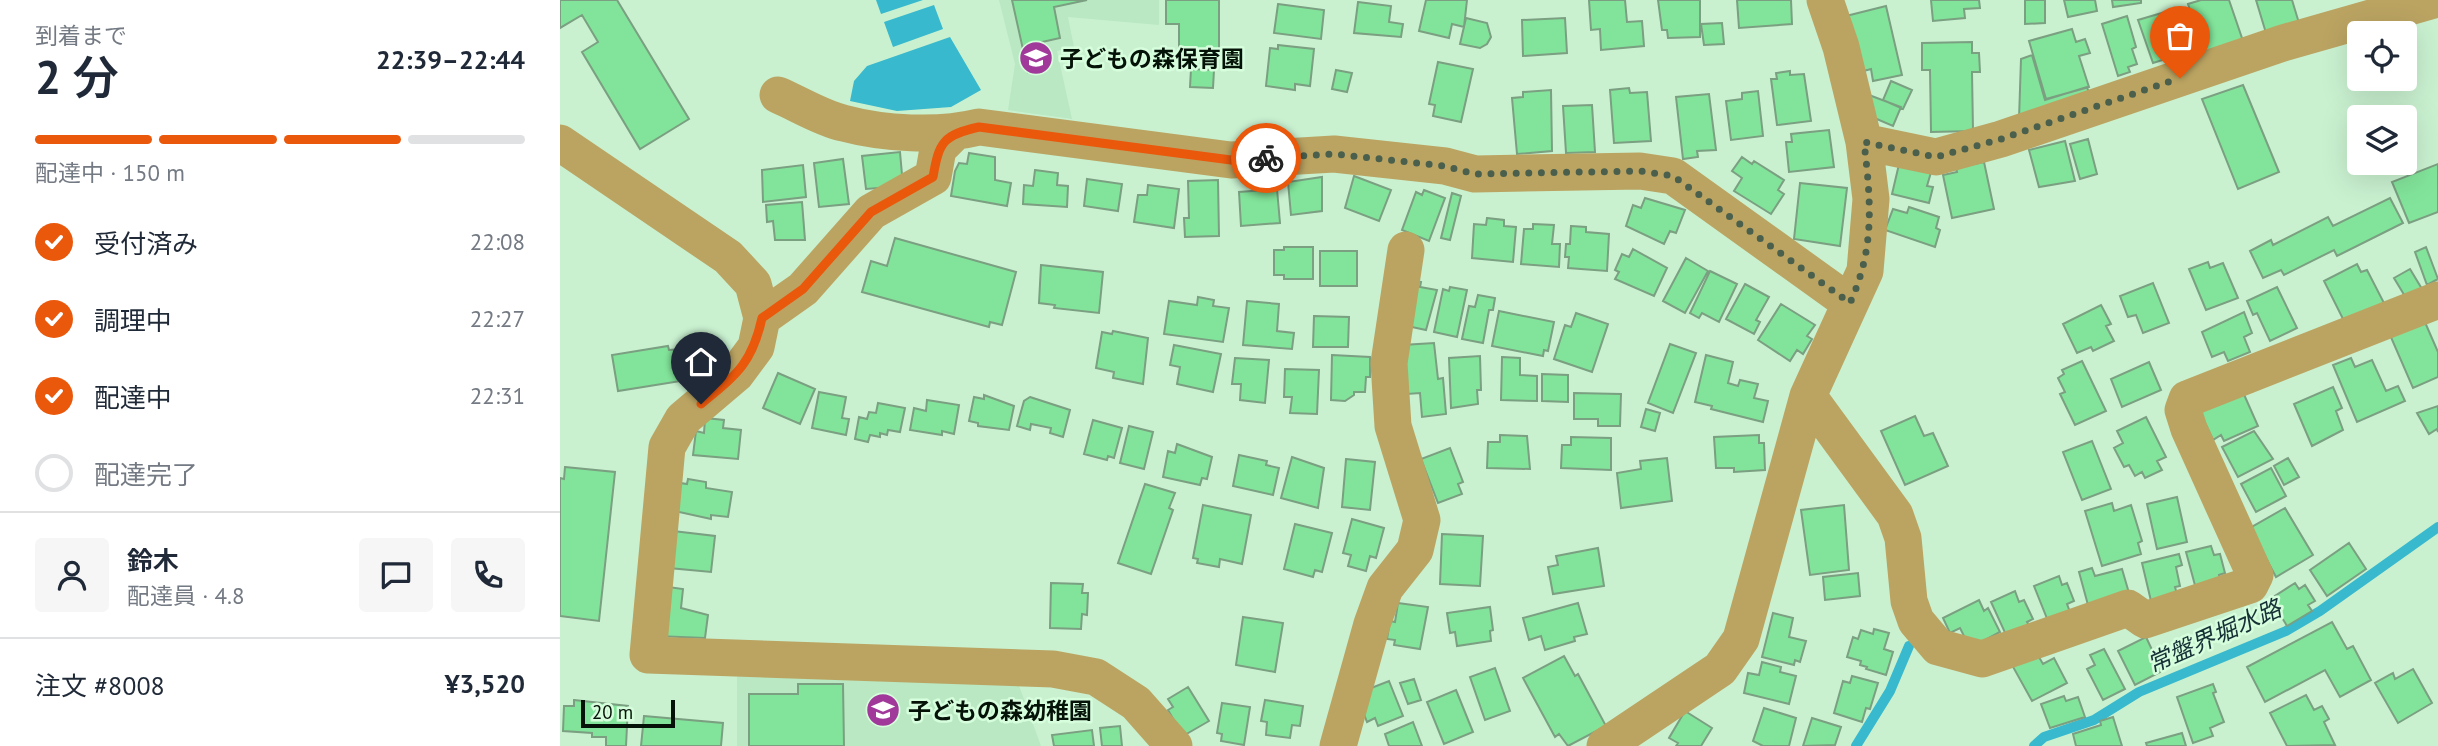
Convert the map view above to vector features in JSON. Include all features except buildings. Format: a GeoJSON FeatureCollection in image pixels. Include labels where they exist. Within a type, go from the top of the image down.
{"type":"FeatureCollection","features":[{"type":"Feature","properties":{"kind":"street"},"geometry":{"type":"LineString","coordinates":[[1605,746],[1720,669],[1741,639],[1808,396],[1865,271],[1871,199],[1864,142],[1841,47],[1825,0]]}},
{"type":"Feature","properties":{"kind":"street"},"geometry":{"type":"LineString","coordinates":[[1864,142],[1936,157],[2001,139],[2283,43],[2434,0]]}},
{"type":"Feature","properties":{"kind":"street"},"geometry":{"type":"LineString","coordinates":[[778,95],[842,123],[954,133],[979,127],[1231,160],[1334,154],[1445,166],[1475,174],[1640,171],[1673,176],[1850,303]]}},
{"type":"Feature","properties":{"kind":"street"},"geometry":{"type":"LineString","coordinates":[[762,318],[803,289],[871,212],[933,177],[938,149],[954,133]]}},
{"type":"Feature","properties":{"kind":"street"},"geometry":{"type":"LineString","coordinates":[[560,143],[729,257],[753,284],[762,318],[756,347],[736,374],[683,419],[667,447],[648,655],[1053,669],[1096,677],[1136,703],[1174,746]]}},
{"type":"Feature","properties":{"kind":"street"},"geometry":{"type":"LineString","coordinates":[[1338,746],[1385,587],[1415,550],[1422,520],[1393,426],[1389,363],[1406,250]]}},
{"type":"Feature","properties":{"kind":"street"},"geometry":{"type":"LineString","coordinates":[[1808,396],[1895,515],[1903,538],[1909,601],[1916,621],[1938,647],[1982,660],[2128,608],[2145,620],[2250,585],[2255,575],[2189,429],[2183,410],[2188,400],[2438,300]]}},
{"type":"Feature","properties":{"kind":"shaded area","name":"子どもの森保育園"},"geometry":{"type":"Polygon","coordinates":[[[999,0],[1159,0],[1159,25],[1068,17],[1074,47],[1057,51],[1072,119],[1008,110],[1015,64],[999,0]]]}},
{"type":"Feature","properties":{"kind":"shaded area","name":"子どもの森幼稚園"},"geometry":{"type":"Polygon","coordinates":[[[737,672],[1018,683],[1041,746],[737,746],[737,672]]]}},
{"type":"Feature","properties":{"kind":"water"},"geometry":{"type":"Polygon","coordinates":[[[876,0],[923,0],[881,14],[876,0]]]}},
{"type":"Feature","properties":{"kind":"water"},"geometry":{"type":"Polygon","coordinates":[[[934,5],[943,29],[893,47],[884,22],[934,5]]]}},
{"type":"Feature","properties":{"kind":"water"},"geometry":{"type":"Polygon","coordinates":[[[950,37],[981,90],[951,107],[897,111],[850,101],[854,81],[867,66],[950,37]]]}},
{"type":"Feature","properties":{"kind":"waterway","name":"常盤界堀水路"},"geometry":{"type":"LineString","coordinates":[[2034,746],[2044,737],[2094,720],[2139,692],[2286,631],[2320,611],[2438,527]]}},
{"type":"Feature","properties":{"kind":"waterway"},"geometry":{"type":"LineString","coordinates":[[1856,746],[1890,691],[1909,646]]}},
{"type":"Feature","properties":{"kind":"way so far"},"geometry":{"type":"LineString","coordinates":[[1266,158],[1334,154],[1445,166],[1475,174],[1640,171],[1673,176],[1850,303],[1865,271],[1871,199],[1864,142],[1936,157],[2001,139],[2180,78]]}},
{"type":"Feature","properties":{"kind":"place","name":"子どもの森保育園"},"geometry":{"type":"Point","coordinates":[1036,58]}},
{"type":"Feature","properties":{"kind":"place","name":"子どもの森幼稚園"},"geometry":{"type":"Point","coordinates":[883,710]}},
{"type":"Feature","properties":{"kind":"route"},"geometry":{"type":"LineString","coordinates":[[701,404],[736,374],[756,347],[762,318],[803,289],[871,212],[933,177],[938,149],[954,133],[979,127],[1231,160],[1266,158]]}}]}
